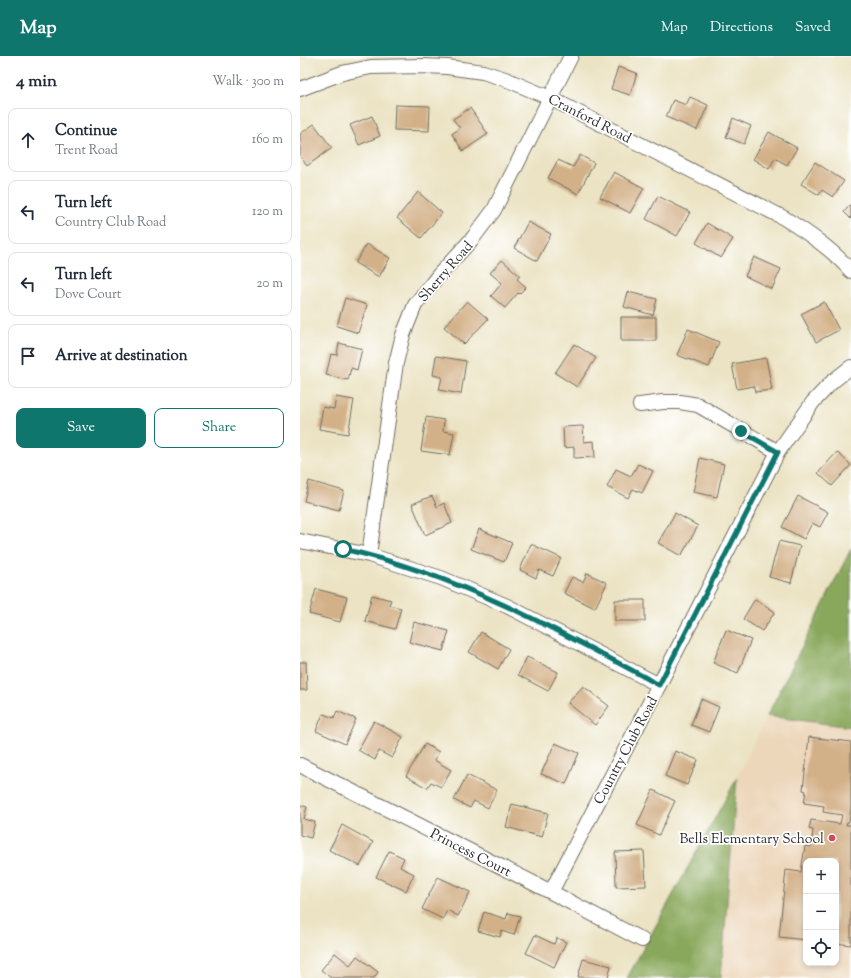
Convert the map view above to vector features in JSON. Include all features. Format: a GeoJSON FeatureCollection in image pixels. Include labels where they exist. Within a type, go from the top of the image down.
{"type":"FeatureCollection","features":[{"type":"Feature","properties":{"kind":"street","name":"Sherry Road"},"geometry":{"type":"LineString","coordinates":[[369,555],[396,363],[408,320],[415,305],[426,290],[473,238],[490,215],[571,56]]}},
{"type":"Feature","properties":{"kind":"street","name":"Cranford Road"},"geometry":{"type":"LineString","coordinates":[[300,89],[370,62],[466,69],[505,79],[550,98],[784,218],[831,250],[851,271]]}},
{"type":"Feature","properties":{"kind":"street","name":"Country Club Road"},"geometry":{"type":"LineString","coordinates":[[551,892],[778,452],[813,402],[833,381],[851,367]]}},
{"type":"Feature","properties":{"kind":"street"},"geometry":{"type":"LineString","coordinates":[[640,405],[663,402],[680,402],[698,405],[778,452]]}},
{"type":"Feature","properties":{"kind":"street"},"geometry":{"type":"LineString","coordinates":[[300,541],[369,555],[441,578],[507,606],[659,685]]}},
{"type":"Feature","properties":{"kind":"street","name":"Princess Court"},"geometry":{"type":"LineString","coordinates":[[300,765],[551,892],[642,940]]}},
{"type":"Feature","properties":{"kind":"shaded area"},"geometry":{"type":"Polygon","coordinates":[[[767,716],[851,727],[851,978],[721,978],[737,778],[767,716]]]}},
{"type":"Feature","properties":{"kind":"green space"},"geometry":{"type":"Polygon","coordinates":[[[851,549],[851,727],[767,716],[851,549]]]}},
{"type":"Feature","properties":{"kind":"green space"},"geometry":{"type":"Polygon","coordinates":[[[737,778],[721,978],[627,978],[737,778]]]}},
{"type":"Feature","properties":{"kind":"building"},"geometry":{"type":"Polygon","coordinates":[[[618,67],[637,73],[630,95],[611,89],[618,67]]]}},
{"type":"Feature","properties":{"kind":"building"},"geometry":{"type":"Polygon","coordinates":[[[690,97],[708,105],[697,130],[666,117],[673,100],[686,105],[690,97]]]}},
{"type":"Feature","properties":{"kind":"building"},"geometry":{"type":"Polygon","coordinates":[[[395,105],[430,106],[429,131],[394,130],[395,105]]]}},
{"type":"Feature","properties":{"kind":"building"},"geometry":{"type":"Polygon","coordinates":[[[470,108],[488,134],[463,151],[452,134],[460,128],[453,119],[470,108]]]}},
{"type":"Feature","properties":{"kind":"building"},"geometry":{"type":"Polygon","coordinates":[[[372,116],[380,136],[359,145],[350,125],[372,116]]]}},
{"type":"Feature","properties":{"kind":"building"},"geometry":{"type":"Polygon","coordinates":[[[733,118],[751,126],[744,144],[726,137],[733,118]]]}},
{"type":"Feature","properties":{"kind":"building"},"geometry":{"type":"Polygon","coordinates":[[[314,124],[332,148],[307,166],[300,156],[300,134],[314,124]]]}},
{"type":"Feature","properties":{"kind":"building"},"geometry":{"type":"Polygon","coordinates":[[[769,132],[797,148],[787,165],[775,158],[769,169],[753,159],[769,132]]]}},
{"type":"Feature","properties":{"kind":"building"},"geometry":{"type":"Polygon","coordinates":[[[580,155],[594,163],[578,194],[548,178],[558,160],[573,167],[580,155]]]}},
{"type":"Feature","properties":{"kind":"building"},"geometry":{"type":"Polygon","coordinates":[[[815,162],[844,181],[833,197],[822,190],[819,195],[801,184],[815,162]]]}},
{"type":"Feature","properties":{"kind":"building"},"geometry":{"type":"Polygon","coordinates":[[[614,172],[644,188],[630,213],[600,197],[614,172]]]}},
{"type":"Feature","properties":{"kind":"building"},"geometry":{"type":"Polygon","coordinates":[[[418,192],[442,213],[421,238],[397,218],[418,192]]]}},
{"type":"Feature","properties":{"kind":"building"},"geometry":{"type":"Polygon","coordinates":[[[658,196],[690,212],[677,236],[646,219],[658,196]]]}},
{"type":"Feature","properties":{"kind":"building"},"geometry":{"type":"Polygon","coordinates":[[[851,204],[851,219],[844,212],[851,204]]]}},
{"type":"Feature","properties":{"kind":"building"},"geometry":{"type":"Polygon","coordinates":[[[528,222],[551,234],[537,261],[514,248],[528,222]]]}},
{"type":"Feature","properties":{"kind":"building"},"geometry":{"type":"Polygon","coordinates":[[[707,223],[733,239],[721,258],[696,243],[707,223]]]}},
{"type":"Feature","properties":{"kind":"building"},"geometry":{"type":"Polygon","coordinates":[[[367,244],[390,258],[379,277],[355,263],[367,244]]]}},
{"type":"Feature","properties":{"kind":"building"},"geometry":{"type":"Polygon","coordinates":[[[754,257],[781,269],[772,289],[745,276],[754,257]]]}},
{"type":"Feature","properties":{"kind":"building"},"geometry":{"type":"Polygon","coordinates":[[[502,260],[520,276],[517,279],[526,287],[519,294],[518,293],[505,308],[491,296],[502,283],[490,273],[502,260]]]}},
{"type":"Feature","properties":{"kind":"building"},"geometry":{"type":"Polygon","coordinates":[[[628,292],[657,299],[653,315],[624,307],[628,292]]]}},
{"type":"Feature","properties":{"kind":"building"},"geometry":{"type":"Polygon","coordinates":[[[345,298],[367,305],[358,333],[337,326],[345,298]]]}},
{"type":"Feature","properties":{"kind":"building"},"geometry":{"type":"Polygon","coordinates":[[[467,301],[488,319],[464,344],[444,327],[467,301]]]}},
{"type":"Feature","properties":{"kind":"building"},"geometry":{"type":"Polygon","coordinates":[[[824,302],[839,330],[816,342],[801,314],[824,302]]]}},
{"type":"Feature","properties":{"kind":"building"},"geometry":{"type":"Polygon","coordinates":[[[621,317],[656,317],[656,341],[621,341],[621,317]]]}},
{"type":"Feature","properties":{"kind":"building"},"geometry":{"type":"Polygon","coordinates":[[[688,329],[719,342],[709,367],[677,355],[688,329]]]}},
{"type":"Feature","properties":{"kind":"building"},"geometry":{"type":"Polygon","coordinates":[[[339,343],[362,349],[357,370],[351,368],[348,380],[326,375],[331,354],[337,355],[339,343]]]}},
{"type":"Feature","properties":{"kind":"building"},"geometry":{"type":"Polygon","coordinates":[[[574,344],[596,358],[577,387],[555,373],[574,344]]]}},
{"type":"Feature","properties":{"kind":"building"},"geometry":{"type":"Polygon","coordinates":[[[436,356],[466,361],[461,394],[439,390],[442,377],[433,375],[436,356]]]}},
{"type":"Feature","properties":{"kind":"building"},"geometry":{"type":"Polygon","coordinates":[[[766,358],[772,390],[755,392],[754,386],[737,389],[732,364],[766,358]]]}},
{"type":"Feature","properties":{"kind":"building"},"geometry":{"type":"Polygon","coordinates":[[[336,397],[354,400],[348,434],[319,429],[323,407],[334,409],[336,397]]]}},
{"type":"Feature","properties":{"kind":"building"},"geometry":{"type":"Polygon","coordinates":[[[426,417],[444,420],[443,431],[454,433],[450,455],[421,451],[426,417]]]}},
{"type":"Feature","properties":{"kind":"building"},"geometry":{"type":"Polygon","coordinates":[[[583,426],[584,442],[594,441],[595,457],[574,458],[574,447],[564,448],[563,427],[583,426]]]}},
{"type":"Feature","properties":{"kind":"building"},"geometry":{"type":"Polygon","coordinates":[[[837,452],[851,465],[832,486],[818,473],[837,452]]]}},
{"type":"Feature","properties":{"kind":"building"},"geometry":{"type":"Polygon","coordinates":[[[700,458],[724,464],[717,497],[693,492],[700,458]]]}},
{"type":"Feature","properties":{"kind":"building"},"geometry":{"type":"Polygon","coordinates":[[[638,464],[653,471],[642,493],[633,489],[628,498],[607,487],[616,469],[631,476],[638,464]]]}},
{"type":"Feature","properties":{"kind":"building"},"geometry":{"type":"Polygon","coordinates":[[[309,481],[344,491],[339,510],[304,501],[309,481]]]}},
{"type":"Feature","properties":{"kind":"building"},"geometry":{"type":"Polygon","coordinates":[[[432,496],[437,507],[444,503],[452,523],[425,535],[412,504],[432,496]]]}},
{"type":"Feature","properties":{"kind":"building"},"geometry":{"type":"Polygon","coordinates":[[[798,496],[828,512],[820,527],[812,523],[804,539],[782,527],[798,496]]]}},
{"type":"Feature","properties":{"kind":"building"},"geometry":{"type":"Polygon","coordinates":[[[675,513],[698,526],[681,556],[658,543],[675,513]]]}},
{"type":"Feature","properties":{"kind":"building"},"geometry":{"type":"Polygon","coordinates":[[[479,529],[512,543],[504,562],[471,549],[479,529]]]}},
{"type":"Feature","properties":{"kind":"building"},"geometry":{"type":"Polygon","coordinates":[[[779,541],[800,546],[791,583],[769,577],[779,541]]]}},
{"type":"Feature","properties":{"kind":"building"},"geometry":{"type":"Polygon","coordinates":[[[531,544],[561,558],[553,576],[539,570],[536,578],[520,570],[531,544]]]}},
{"type":"Feature","properties":{"kind":"building"},"geometry":{"type":"Polygon","coordinates":[[[587,573],[607,583],[595,608],[564,593],[572,577],[583,582],[587,573]]]}},
{"type":"Feature","properties":{"kind":"building"},"geometry":{"type":"Polygon","coordinates":[[[316,589],[347,597],[340,622],[309,614],[316,589]]]}},
{"type":"Feature","properties":{"kind":"building"},"geometry":{"type":"Polygon","coordinates":[[[372,595],[391,600],[389,605],[401,608],[395,629],[365,621],[372,595]]]}},
{"type":"Feature","properties":{"kind":"building"},"geometry":{"type":"Polygon","coordinates":[[[755,599],[775,612],[762,631],[743,619],[755,599]]]}},
{"type":"Feature","properties":{"kind":"building"},"geometry":{"type":"Polygon","coordinates":[[[615,600],[645,600],[645,621],[615,621],[615,600]]]}},
{"type":"Feature","properties":{"kind":"building"},"geometry":{"type":"Polygon","coordinates":[[[414,622],[449,631],[443,651],[409,642],[414,622]]]}},
{"type":"Feature","properties":{"kind":"building"},"geometry":{"type":"Polygon","coordinates":[[[726,630],[751,640],[738,673],[713,663],[726,630]]]}},
{"type":"Feature","properties":{"kind":"building"},"geometry":{"type":"Polygon","coordinates":[[[481,632],[509,649],[498,669],[469,652],[481,632]]]}},
{"type":"Feature","properties":{"kind":"building"},"geometry":{"type":"Polygon","coordinates":[[[527,657],[558,672],[548,691],[518,675],[527,657]]]}},
{"type":"Feature","properties":{"kind":"building"},"geometry":{"type":"Polygon","coordinates":[[[300,662],[306,662],[307,690],[300,690],[300,662]]]}},
{"type":"Feature","properties":{"kind":"building"},"geometry":{"type":"Polygon","coordinates":[[[583,686],[609,706],[595,725],[568,703],[583,686]]]}},
{"type":"Feature","properties":{"kind":"building"},"geometry":{"type":"Polygon","coordinates":[[[701,699],[719,707],[709,732],[691,725],[701,699]]]}},
{"type":"Feature","properties":{"kind":"building"},"geometry":{"type":"Polygon","coordinates":[[[337,711],[356,719],[345,744],[316,731],[323,714],[334,718],[337,711]]]}},
{"type":"Feature","properties":{"kind":"building"},"geometry":{"type":"Polygon","coordinates":[[[374,721],[403,737],[392,758],[379,751],[375,760],[358,750],[374,721]]]}},
{"type":"Feature","properties":{"kind":"building","name":"Bells Elementary School"},"geometry":{"type":"Polygon","coordinates":[[[809,737],[851,742],[851,808],[849,822],[847,822],[846,825],[851,825],[851,945],[839,943],[839,858],[803,858],[805,846],[811,847],[813,830],[809,829],[811,820],[840,824],[842,815],[823,812],[824,806],[804,803],[806,791],[803,790],[809,737]]]}},
{"type":"Feature","properties":{"kind":"building"},"geometry":{"type":"Polygon","coordinates":[[[555,743],[579,753],[566,784],[541,774],[555,743]]]}},
{"type":"Feature","properties":{"kind":"building"},"geometry":{"type":"Polygon","coordinates":[[[425,744],[439,752],[434,760],[451,770],[441,787],[431,782],[427,788],[406,776],[425,744]]]}},
{"type":"Feature","properties":{"kind":"building"},"geometry":{"type":"Polygon","coordinates":[[[675,751],[698,760],[687,785],[665,776],[675,751]]]}},
{"type":"Feature","properties":{"kind":"building"},"geometry":{"type":"Polygon","coordinates":[[[467,775],[497,790],[488,808],[474,801],[470,808],[454,800],[467,775]]]}},
{"type":"Feature","properties":{"kind":"building"},"geometry":{"type":"Polygon","coordinates":[[[653,790],[675,801],[659,835],[637,825],[653,790]]]}},
{"type":"Feature","properties":{"kind":"building"},"geometry":{"type":"Polygon","coordinates":[[[512,804],[548,813],[542,837],[506,827],[512,804]]]}},
{"type":"Feature","properties":{"kind":"building"},"geometry":{"type":"Polygon","coordinates":[[[300,805],[307,807],[304,819],[315,822],[311,838],[300,835],[300,805]]]}},
{"type":"Feature","properties":{"kind":"building"},"geometry":{"type":"Polygon","coordinates":[[[342,825],[373,842],[360,866],[329,850],[342,825]]]}},
{"type":"Feature","properties":{"kind":"building"},"geometry":{"type":"Polygon","coordinates":[[[389,851],[404,858],[400,867],[414,874],[406,891],[376,877],[389,851]]]}},
{"type":"Feature","properties":{"kind":"building"},"geometry":{"type":"Polygon","coordinates":[[[644,851],[646,886],[616,887],[615,852],[644,851]]]}},
{"type":"Feature","properties":{"kind":"building","name":"Bells Elementary School"},"geometry":{"type":"Polygon","coordinates":[[[803,859],[803,940],[779,937],[786,870],[801,872],[803,859]]]}},
{"type":"Feature","properties":{"kind":"building"},"geometry":{"type":"Polygon","coordinates":[[[438,877],[470,892],[458,916],[447,910],[443,919],[422,909],[438,877]]]}},
{"type":"Feature","properties":{"kind":"building"},"geometry":{"type":"Polygon","coordinates":[[[484,912],[506,919],[508,913],[520,916],[514,935],[501,931],[500,937],[478,931],[484,912]]]}},
{"type":"Feature","properties":{"kind":"building"},"geometry":{"type":"Polygon","coordinates":[[[535,935],[554,944],[557,938],[566,942],[554,967],[526,953],[535,935]]]}},
{"type":"Feature","properties":{"kind":"building"},"geometry":{"type":"Polygon","coordinates":[[[335,953],[350,965],[357,956],[378,972],[374,978],[331,978],[321,970],[335,953]]]}},
{"type":"Feature","properties":{"kind":"building"},"geometry":{"type":"Polygon","coordinates":[[[583,959],[611,966],[608,978],[578,977],[583,959]]]}},
{"type":"Feature","properties":{"kind":"place","name":"Bells Elementary School"},"geometry":{"type":"Point","coordinates":[832,838]}},
{"type":"Feature","properties":{"kind":"route"},"geometry":{"type":"LineString","coordinates":[[343,549],[404,565],[472,590],[507,606],[659,685],[778,452],[741,431]]}}]}
